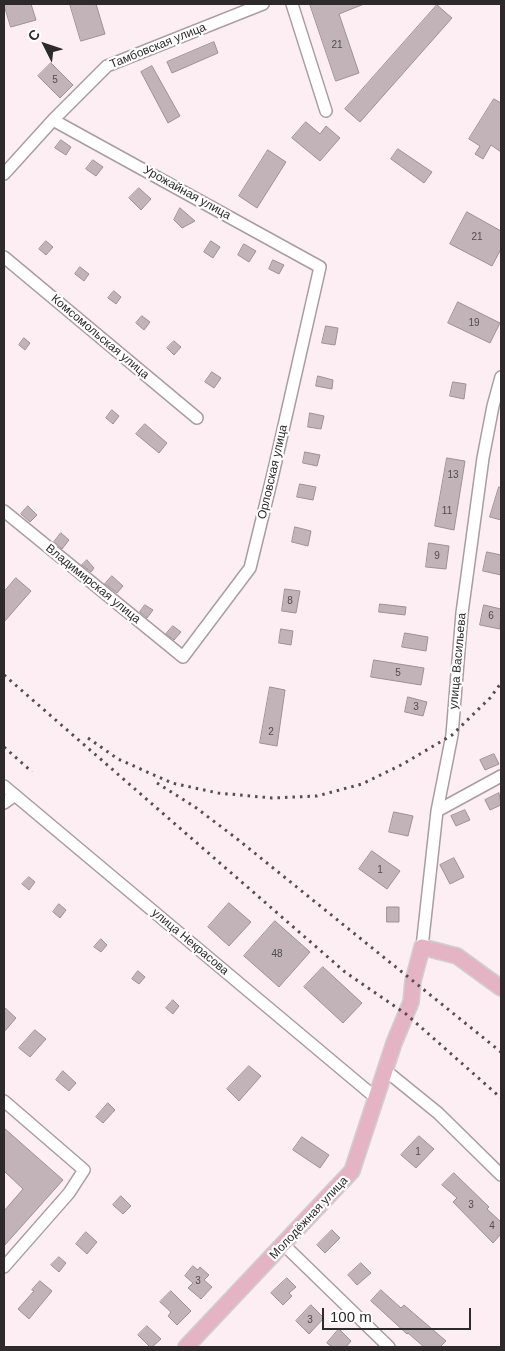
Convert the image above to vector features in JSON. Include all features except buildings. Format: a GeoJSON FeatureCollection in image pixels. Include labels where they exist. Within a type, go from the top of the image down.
{"type":"FeatureCollection","features":[{"type":"Feature","properties":{"kind":"main road","name":"Молодёжная улица"},"geometry":{"type":"LineString","coordinates":[[186,1347],[352,1171],[385,1070],[411,1002],[413,981],[422,947]]}},
{"type":"Feature","properties":{"kind":"main road"},"geometry":{"type":"LineString","coordinates":[[422,947],[457,956],[500,985]]}},
{"type":"Feature","properties":{"kind":"street","name":"Тамбовская улица"},"geometry":{"type":"LineString","coordinates":[[4,174],[53,120],[107,66],[263,4]]}},
{"type":"Feature","properties":{"kind":"street"},"geometry":{"type":"LineString","coordinates":[[292,4],[326,111]]}},
{"type":"Feature","properties":{"kind":"street","name":"Урожайная улица"},"geometry":{"type":"LineString","coordinates":[[53,120],[320,267]]}},
{"type":"Feature","properties":{"kind":"street","name":"Комсомольская улица"},"geometry":{"type":"LineString","coordinates":[[4,257],[197,418]]}},
{"type":"Feature","properties":{"kind":"street","name":"Орловская улица"},"geometry":{"type":"LineString","coordinates":[[183,657],[250,568],[274,474],[320,267]]}},
{"type":"Feature","properties":{"kind":"street","name":"улица Васильева"},"geometry":{"type":"LineString","coordinates":[[422,947],[437,811],[452,735],[462,613],[483,458],[492,406],[501,377]]}},
{"type":"Feature","properties":{"kind":"street","name":"Владимирская улица"},"geometry":{"type":"LineString","coordinates":[[4,511],[183,657]]}},
{"type":"Feature","properties":{"kind":"street"},"geometry":{"type":"LineString","coordinates":[[437,811],[501,776]]}},
{"type":"Feature","properties":{"kind":"street","name":"улица Некрасова"},"geometry":{"type":"LineString","coordinates":[[4,786],[376,1098]]}},
{"type":"Feature","properties":{"kind":"street"},"geometry":{"type":"LineString","coordinates":[[4,803],[15,795]]}},
{"type":"Feature","properties":{"kind":"street"},"geometry":{"type":"LineString","coordinates":[[385,1070],[438,1113],[501,1175]]}},
{"type":"Feature","properties":{"kind":"street"},"geometry":{"type":"LineString","coordinates":[[4,1101],[84,1170],[69,1193],[4,1266]]}},
{"type":"Feature","properties":{"kind":"street"},"geometry":{"type":"LineString","coordinates":[[284,1245],[389,1347]]}},
{"type":"Feature","properties":{"kind":"railway"},"geometry":{"type":"LineString","coordinates":[[4,675],[345,972],[406,1014],[501,1098]]}},
{"type":"Feature","properties":{"kind":"railway"},"geometry":{"type":"LineString","coordinates":[[88,738],[118,759],[172,783],[218,793],[272,798],[317,796],[362,784],[403,764],[452,735],[490,698],[501,683]]}},
{"type":"Feature","properties":{"kind":"railway"},"geometry":{"type":"LineString","coordinates":[[4,747],[32,772]]}},
{"type":"Feature","properties":{"kind":"railway"},"geometry":{"type":"LineString","coordinates":[[157,783],[195,807],[236,838],[501,1052]]}}]}
